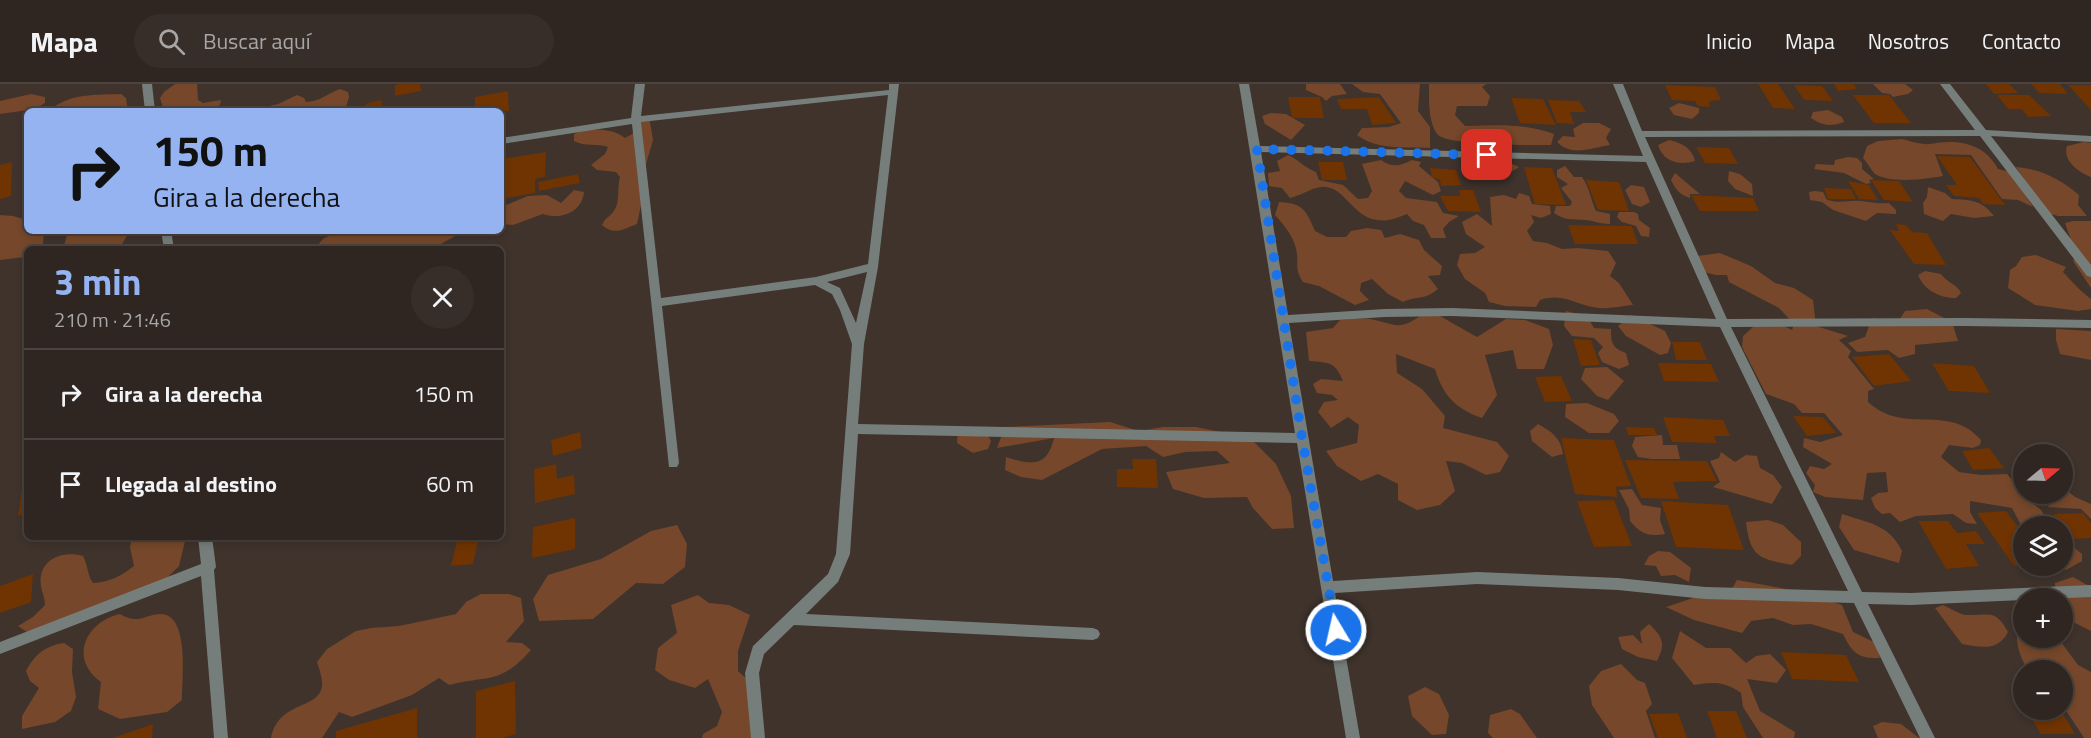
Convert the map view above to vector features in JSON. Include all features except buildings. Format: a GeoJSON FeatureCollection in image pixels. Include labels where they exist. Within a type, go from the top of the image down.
{"type":"FeatureCollection","features":[{"type":"Feature","properties":{"kind":"street"},"geometry":{"type":"LineString","coordinates":[[147,84],[150,108]]}},
{"type":"Feature","properties":{"kind":"street"},"geometry":{"type":"LineString","coordinates":[[640,84],[636,120],[673,463]]}},
{"type":"Feature","properties":{"kind":"street"},"geometry":{"type":"LineString","coordinates":[[1244,84],[1257,149],[1302,438],[1353,738]]}},
{"type":"Feature","properties":{"kind":"street"},"geometry":{"type":"LineString","coordinates":[[1618,84],[1648,159],[1724,323],[1928,738]]}},
{"type":"Feature","properties":{"kind":"street"},"geometry":{"type":"LineString","coordinates":[[1945,84],[2091,273]]}},
{"type":"Feature","properties":{"kind":"street"},"geometry":{"type":"LineString","coordinates":[[504,141],[636,120],[894,88],[873,267],[858,345],[843,554],[834,578],[758,651],[752,673],[758,738]]}},
{"type":"Feature","properties":{"kind":"street"},"geometry":{"type":"LineString","coordinates":[[1638,134],[1983,134],[2091,139]]}},
{"type":"Feature","properties":{"kind":"street"},"geometry":{"type":"LineString","coordinates":[[1257,149],[1648,159]]}},
{"type":"Feature","properties":{"kind":"street"},"geometry":{"type":"LineString","coordinates":[[656,303],[816,281],[873,267]]}},
{"type":"Feature","properties":{"kind":"street"},"geometry":{"type":"LineString","coordinates":[[816,281],[836,291],[846,310],[858,345]]}},
{"type":"Feature","properties":{"kind":"street"},"geometry":{"type":"LineString","coordinates":[[1284,319],[1452,312],[1724,323],[2091,324]]}},
{"type":"Feature","properties":{"kind":"street"},"geometry":{"type":"LineString","coordinates":[[852,429],[1302,438]]}},
{"type":"Feature","properties":{"kind":"street"},"geometry":{"type":"LineString","coordinates":[[205,540],[221,738]]}},
{"type":"Feature","properties":{"kind":"street"},"geometry":{"type":"LineString","coordinates":[[0,648],[209,567]]}},
{"type":"Feature","properties":{"kind":"street"},"geometry":{"type":"LineString","coordinates":[[1329,587],[1477,578],[1618,584],[1705,593],[1911,599],[2091,591]]}},
{"type":"Feature","properties":{"kind":"street"},"geometry":{"type":"LineString","coordinates":[[790,619],[1093,634]]}},
{"type":"Feature","properties":{"kind":"shaded area"},"geometry":{"type":"Polygon","coordinates":[[[175,84],[197,84],[198,100],[203,103],[221,100],[220,105],[214,108],[163,108],[160,98],[175,84]]]}},
{"type":"Feature","properties":{"kind":"shaded area"},"geometry":{"type":"Polygon","coordinates":[[[1306,84],[1340,84],[1347,94],[1332,96],[1326,101],[1306,90],[1306,84]]]}},
{"type":"Feature","properties":{"kind":"shaded area"},"geometry":{"type":"Polygon","coordinates":[[[1352,84],[1420,84],[1418,111],[1430,127],[1430,148],[1382,145],[1357,135],[1362,128],[1389,127],[1401,123],[1380,94],[1363,92],[1352,84]]]}},
{"type":"Feature","properties":{"kind":"shaded area"},"geometry":{"type":"Polygon","coordinates":[[[1429,84],[1486,84],[1482,87],[1490,96],[1487,106],[1457,106],[1455,115],[1465,126],[1510,126],[1543,130],[1554,134],[1551,145],[1472,143],[1444,138],[1437,134],[1432,123],[1429,84]]]}},
{"type":"Feature","properties":{"kind":"shaded area"},"geometry":{"type":"Polygon","coordinates":[[[1873,84],[1905,84],[1913,90],[1908,94],[1893,97],[1882,93],[1873,84]]]}},
{"type":"Feature","properties":{"kind":"shaded area"},"geometry":{"type":"Polygon","coordinates":[[[340,89],[348,92],[349,97],[346,108],[260,108],[278,104],[297,95],[304,98],[306,102],[316,101],[340,89]]]}},
{"type":"Feature","properties":{"kind":"shaded area"},"geometry":{"type":"Polygon","coordinates":[[[31,94],[45,97],[45,103],[37,108],[24,108],[24,111],[0,114],[0,101],[31,94]]]}},
{"type":"Feature","properties":{"kind":"shaded area"},"geometry":{"type":"Polygon","coordinates":[[[121,94],[126,98],[128,108],[54,108],[69,99],[121,94]]]}},
{"type":"Feature","properties":{"kind":"shaded area"},"geometry":{"type":"Polygon","coordinates":[[[1679,103],[1699,108],[1699,113],[1692,119],[1674,115],[1669,108],[1679,103]]]}},
{"type":"Feature","properties":{"kind":"shaded area"},"geometry":{"type":"Polygon","coordinates":[[[1828,110],[1842,117],[1844,122],[1827,125],[1811,118],[1813,112],[1828,110]]]}},
{"type":"Feature","properties":{"kind":"shaded area"},"geometry":{"type":"Polygon","coordinates":[[[1271,113],[1286,114],[1305,125],[1291,140],[1265,124],[1262,116],[1271,113]]]}},
{"type":"Feature","properties":{"kind":"shaded area"},"geometry":{"type":"Polygon","coordinates":[[[649,116],[653,140],[642,178],[643,196],[637,224],[615,231],[611,230],[602,225],[617,206],[620,177],[616,172],[597,170],[591,165],[605,154],[608,147],[578,143],[574,141],[574,134],[586,130],[600,130],[614,132],[625,138],[634,133],[632,122],[649,116]]]}},
{"type":"Feature","properties":{"kind":"shaded area"},"geometry":{"type":"Polygon","coordinates":[[[1583,123],[1599,123],[1611,129],[1606,138],[1610,145],[1575,150],[1563,147],[1557,142],[1563,136],[1575,137],[1573,129],[1583,123]]]}},
{"type":"Feature","properties":{"kind":"shaded area"},"geometry":{"type":"Polygon","coordinates":[[[1902,139],[1927,144],[1950,142],[1969,144],[1977,148],[1992,160],[1998,169],[2010,172],[2033,207],[2018,200],[2002,199],[1971,155],[1935,154],[1943,176],[1899,180],[1875,174],[1863,158],[1867,146],[1878,141],[1902,139]]]}},
{"type":"Feature","properties":{"kind":"shaded area"},"geometry":{"type":"Polygon","coordinates":[[[1669,140],[1686,147],[1695,161],[1678,163],[1668,159],[1660,151],[1658,145],[1669,140]]]}},
{"type":"Feature","properties":{"kind":"shaded area"},"geometry":{"type":"Polygon","coordinates":[[[2084,142],[2091,143],[2091,177],[2081,172],[2069,161],[2066,151],[2067,146],[2084,142]]]}},
{"type":"Feature","properties":{"kind":"shaded area"},"geometry":{"type":"Polygon","coordinates":[[[1288,155],[1316,172],[1319,180],[1343,185],[1358,199],[1368,198],[1372,191],[1362,164],[1381,160],[1393,165],[1412,160],[1421,162],[1419,166],[1438,182],[1441,191],[1433,195],[1405,181],[1399,191],[1406,198],[1437,202],[1443,213],[1459,216],[1443,229],[1446,238],[1431,238],[1424,225],[1413,221],[1407,214],[1389,220],[1367,217],[1330,188],[1317,188],[1290,198],[1282,188],[1269,186],[1268,173],[1280,171],[1277,161],[1288,155]]]}},
{"type":"Feature","properties":{"kind":"shaded area"},"geometry":{"type":"Polygon","coordinates":[[[1848,157],[1857,158],[1862,163],[1862,169],[1874,179],[1869,180],[1871,183],[1866,184],[1844,173],[1814,169],[1816,164],[1834,165],[1835,160],[1848,157]]]}},
{"type":"Feature","properties":{"kind":"shaded area"},"geometry":{"type":"Polygon","coordinates":[[[1491,161],[1506,161],[1519,167],[1500,174],[1480,169],[1479,165],[1491,161]]]}},
{"type":"Feature","properties":{"kind":"shaded area"},"geometry":{"type":"Polygon","coordinates":[[[1565,166],[1574,177],[1582,177],[1596,211],[1610,214],[1610,224],[1565,218],[1554,213],[1556,206],[1570,206],[1572,202],[1561,188],[1568,184],[1557,177],[1557,170],[1565,166]]]}},
{"type":"Feature","properties":{"kind":"shaded area"},"geometry":{"type":"Polygon","coordinates":[[[2016,167],[2042,173],[2065,184],[2079,195],[2078,205],[2087,216],[2058,216],[2047,213],[2016,167]]]}},
{"type":"Feature","properties":{"kind":"shaded area"},"geometry":{"type":"Polygon","coordinates":[[[1729,171],[1740,174],[1752,184],[1753,196],[1735,189],[1728,181],[1729,171]]]}},
{"type":"Feature","properties":{"kind":"shaded area"},"geometry":{"type":"Polygon","coordinates":[[[1675,173],[1700,194],[1690,194],[1690,198],[1680,193],[1671,180],[1675,173]]]}},
{"type":"Feature","properties":{"kind":"shaded area"},"geometry":{"type":"Polygon","coordinates":[[[1631,185],[1644,187],[1650,202],[1641,207],[1632,204],[1625,190],[1631,185]]]}},
{"type":"Feature","properties":{"kind":"shaded area"},"geometry":{"type":"Polygon","coordinates":[[[1928,187],[1945,193],[1952,199],[1980,204],[1994,216],[1974,218],[1951,214],[1943,221],[1924,214],[1923,203],[1927,197],[1928,187]]]}},
{"type":"Feature","properties":{"kind":"shaded area"},"geometry":{"type":"Polygon","coordinates":[[[574,190],[584,192],[579,205],[569,213],[556,216],[543,214],[513,225],[504,224],[504,206],[528,196],[547,195],[561,203],[574,190]]]}},
{"type":"Feature","properties":{"kind":"shaded area"},"geometry":{"type":"Polygon","coordinates":[[[1809,192],[1823,192],[1827,200],[1832,201],[1889,203],[1896,210],[1896,214],[1877,213],[1866,221],[1833,210],[1822,202],[1810,200],[1809,192]]]}},
{"type":"Feature","properties":{"kind":"shaded area"},"geometry":{"type":"Polygon","coordinates":[[[1519,193],[1529,196],[1532,204],[1550,206],[1551,214],[1541,218],[1531,215],[1534,222],[1527,231],[1533,241],[1562,249],[1608,251],[1616,263],[1610,276],[1619,283],[1633,305],[1599,308],[1564,298],[1549,298],[1540,300],[1536,307],[1505,306],[1489,302],[1485,293],[1465,279],[1457,265],[1460,254],[1475,253],[1485,247],[1466,234],[1462,222],[1477,214],[1492,226],[1490,197],[1504,195],[1516,199],[1519,193]]]}},
{"type":"Feature","properties":{"kind":"shaded area"},"geometry":{"type":"Polygon","coordinates":[[[1279,202],[1299,206],[1306,213],[1315,231],[1327,237],[1346,237],[1351,231],[1367,228],[1381,230],[1385,238],[1400,234],[1419,240],[1424,250],[1442,266],[1440,275],[1428,276],[1438,289],[1425,297],[1403,302],[1388,294],[1372,279],[1361,283],[1360,291],[1369,300],[1355,305],[1319,286],[1303,282],[1298,271],[1297,254],[1292,238],[1275,215],[1279,202]]]}},
{"type":"Feature","properties":{"kind":"shaded area"},"geometry":{"type":"Polygon","coordinates":[[[1619,212],[1638,214],[1639,220],[1650,228],[1649,237],[1641,236],[1636,226],[1622,222],[1617,217],[1619,212]]]}},
{"type":"Feature","properties":{"kind":"shaded area"},"geometry":{"type":"Polygon","coordinates":[[[0,215],[24,219],[24,234],[44,234],[43,244],[41,246],[24,246],[24,257],[0,260],[0,215]]]}},
{"type":"Feature","properties":{"kind":"shaded area"},"geometry":{"type":"Polygon","coordinates":[[[2091,221],[2091,288],[2073,261],[2076,254],[2065,223],[2091,221]]]}},
{"type":"Feature","properties":{"kind":"shaded area"},"geometry":{"type":"Polygon","coordinates":[[[128,234],[121,246],[64,246],[67,235],[128,234]]]}},
{"type":"Feature","properties":{"kind":"shaded area"},"geometry":{"type":"Polygon","coordinates":[[[334,234],[459,234],[437,246],[317,246],[324,238],[334,234]]]}},
{"type":"Feature","properties":{"kind":"shaded area"},"geometry":{"type":"Polygon","coordinates":[[[1720,253],[1751,266],[1775,283],[1794,288],[1813,300],[1816,326],[1848,336],[1839,340],[1851,351],[1848,357],[1874,389],[1868,391],[1868,402],[1882,412],[1897,417],[1940,420],[1968,429],[1981,440],[1980,445],[1973,448],[1949,445],[1941,457],[1959,472],[1981,475],[2007,474],[2013,481],[2013,504],[2034,504],[2045,516],[2016,516],[2012,508],[1970,501],[1970,512],[1977,524],[1966,523],[1953,514],[1916,516],[1900,522],[1890,513],[1882,514],[1875,508],[1871,498],[1878,493],[1888,492],[1886,472],[1867,473],[1863,500],[1825,497],[1813,492],[1815,485],[1806,473],[1810,466],[1824,469],[1832,464],[1803,447],[1804,438],[1820,442],[1843,435],[1824,413],[1802,413],[1794,404],[1766,394],[1742,347],[1743,336],[1754,326],[1776,322],[1792,330],[1794,324],[1779,308],[1729,282],[1727,275],[1703,272],[1697,256],[1720,253]]]}},
{"type":"Feature","properties":{"kind":"shaded area"},"geometry":{"type":"Polygon","coordinates":[[[2036,255],[2066,267],[2063,272],[2091,299],[2091,309],[2078,311],[2035,305],[2008,288],[2010,270],[2022,257],[2036,255]]]}},
{"type":"Feature","properties":{"kind":"shaded area"},"geometry":{"type":"Polygon","coordinates":[[[1925,271],[1941,274],[1961,293],[1956,298],[1945,297],[1929,289],[1918,275],[1925,271]]]}},
{"type":"Feature","properties":{"kind":"shaded area"},"geometry":{"type":"Polygon","coordinates":[[[1927,309],[1952,322],[1958,341],[1915,345],[1915,354],[1899,358],[1888,350],[1857,352],[1848,343],[1865,337],[1872,318],[1896,325],[1905,311],[1927,309]]]}},
{"type":"Feature","properties":{"kind":"shaded area"},"geometry":{"type":"Polygon","coordinates":[[[1566,311],[1587,316],[1594,328],[1611,329],[1613,344],[1626,353],[1629,365],[1619,369],[1602,362],[1598,353],[1603,347],[1594,338],[1572,336],[1564,326],[1566,311]]]}},
{"type":"Feature","properties":{"kind":"shaded area"},"geometry":{"type":"Polygon","coordinates":[[[1631,315],[1665,331],[1671,343],[1668,353],[1660,355],[1626,336],[1618,326],[1631,315]]]}},
{"type":"Feature","properties":{"kind":"shaded area"},"geometry":{"type":"Polygon","coordinates":[[[1420,316],[1440,316],[1477,337],[1506,319],[1525,320],[1549,329],[1553,345],[1544,369],[1517,369],[1513,350],[1485,355],[1497,395],[1482,418],[1458,406],[1452,400],[1442,387],[1435,369],[1396,354],[1397,373],[1422,389],[1445,416],[1443,428],[1497,442],[1509,456],[1500,472],[1486,475],[1462,463],[1446,461],[1455,491],[1440,505],[1417,510],[1398,500],[1398,484],[1378,474],[1361,481],[1337,466],[1326,451],[1357,443],[1359,425],[1348,417],[1331,428],[1318,412],[1324,402],[1338,400],[1332,395],[1317,393],[1313,384],[1321,379],[1343,381],[1331,364],[1309,361],[1306,332],[1333,328],[1340,320],[1370,319],[1400,325],[1420,316]]]}},
{"type":"Feature","properties":{"kind":"shaded area"},"geometry":{"type":"Polygon","coordinates":[[[2056,329],[2091,331],[2091,360],[2060,354],[2056,329]]]}},
{"type":"Feature","properties":{"kind":"shaded area"},"geometry":{"type":"Polygon","coordinates":[[[1607,367],[1624,381],[1608,400],[1597,396],[1581,379],[1585,368],[1607,367]]]}},
{"type":"Feature","properties":{"kind":"shaded area"},"geometry":{"type":"Polygon","coordinates":[[[1587,403],[1614,414],[1619,421],[1609,433],[1589,433],[1565,417],[1566,404],[1587,403]]]}},
{"type":"Feature","properties":{"kind":"shaded area"},"geometry":{"type":"Polygon","coordinates":[[[1110,422],[1139,431],[1163,427],[1196,427],[1250,438],[1276,464],[1291,496],[1294,528],[1272,529],[1253,508],[1247,497],[1204,498],[1173,489],[1166,472],[1230,463],[1217,451],[1185,452],[1163,457],[1146,446],[1102,449],[1042,480],[1021,477],[1005,470],[1006,457],[1023,462],[1037,462],[1047,455],[1054,438],[997,448],[1005,427],[1110,422]]]}},
{"type":"Feature","properties":{"kind":"shaded area"},"geometry":{"type":"Polygon","coordinates":[[[1538,424],[1555,436],[1563,454],[1552,457],[1532,441],[1530,431],[1538,424]]]}},
{"type":"Feature","properties":{"kind":"shaded area"},"geometry":{"type":"Polygon","coordinates":[[[984,428],[991,441],[988,449],[973,453],[957,443],[958,432],[984,428]]]}},
{"type":"Feature","properties":{"kind":"shaded area"},"geometry":{"type":"Polygon","coordinates":[[[1662,435],[1663,445],[1677,445],[1680,459],[1638,457],[1632,446],[1635,437],[1662,435]]]}},
{"type":"Feature","properties":{"kind":"shaded area"},"geometry":{"type":"Polygon","coordinates":[[[1721,452],[1735,462],[1746,455],[1757,456],[1760,468],[1773,475],[1782,487],[1772,504],[1713,487],[1720,482],[1710,461],[1719,458],[1721,452]]]}},
{"type":"Feature","properties":{"kind":"shaded area"},"geometry":{"type":"Polygon","coordinates":[[[1632,489],[1642,505],[1661,508],[1660,520],[1665,534],[1645,534],[1630,521],[1629,509],[1619,490],[1632,489]]]}},
{"type":"Feature","properties":{"kind":"shaded area"},"geometry":{"type":"Polygon","coordinates":[[[2073,495],[2091,504],[2091,519],[2081,509],[2048,507],[2050,504],[2073,504],[2073,495]]]}},
{"type":"Feature","properties":{"kind":"shaded area"},"geometry":{"type":"Polygon","coordinates":[[[1842,514],[1877,526],[1891,535],[1902,551],[1899,563],[1854,550],[1839,527],[1842,514]]]}},
{"type":"Feature","properties":{"kind":"shaded area"},"geometry":{"type":"Polygon","coordinates":[[[1768,520],[1783,525],[1801,542],[1801,556],[1792,565],[1764,558],[1750,543],[1746,522],[1768,520]]]}},
{"type":"Feature","properties":{"kind":"shaded area"},"geometry":{"type":"Polygon","coordinates":[[[677,525],[687,544],[685,567],[663,584],[636,583],[593,619],[539,621],[533,599],[548,575],[601,559],[651,531],[677,525]]]}},
{"type":"Feature","properties":{"kind":"shaded area"},"geometry":{"type":"Polygon","coordinates":[[[131,540],[185,540],[179,566],[168,577],[59,623],[27,632],[18,626],[33,617],[45,605],[41,577],[47,564],[53,559],[67,554],[83,556],[93,583],[120,576],[134,566],[130,547],[131,540]]]}},
{"type":"Feature","properties":{"kind":"shaded area"},"geometry":{"type":"Polygon","coordinates":[[[2073,546],[2082,554],[2082,561],[2073,566],[2073,546]]]}},
{"type":"Feature","properties":{"kind":"shaded area"},"geometry":{"type":"Polygon","coordinates":[[[1658,551],[1670,552],[1691,568],[1689,582],[1675,575],[1661,576],[1656,566],[1644,565],[1649,556],[1658,551]]]}},
{"type":"Feature","properties":{"kind":"shaded area"},"geometry":{"type":"Polygon","coordinates":[[[2073,577],[2091,587],[2091,631],[2073,622],[2073,588],[2055,588],[2055,583],[2073,577]]]}},
{"type":"Feature","properties":{"kind":"shaded area"},"geometry":{"type":"Polygon","coordinates":[[[1737,580],[1798,591],[1842,605],[1853,632],[1876,643],[1880,658],[1861,656],[1853,650],[1843,634],[1811,624],[1793,625],[1773,618],[1751,621],[1742,633],[1694,620],[1666,607],[1696,597],[1729,594],[1737,580]]]}},
{"type":"Feature","properties":{"kind":"shaded area"},"geometry":{"type":"Polygon","coordinates":[[[481,594],[509,594],[521,598],[524,621],[506,642],[522,643],[531,650],[511,669],[493,677],[449,685],[439,678],[412,695],[352,717],[339,712],[322,738],[271,738],[275,726],[282,717],[319,694],[322,683],[317,662],[327,649],[356,631],[399,626],[456,614],[466,602],[481,594]]]}},
{"type":"Feature","properties":{"kind":"shaded area"},"geometry":{"type":"Polygon","coordinates":[[[698,595],[709,603],[729,605],[750,615],[738,651],[738,671],[757,688],[760,738],[702,738],[703,734],[717,726],[722,712],[708,679],[695,688],[669,680],[655,670],[658,648],[677,633],[671,605],[698,595]]]}},
{"type":"Feature","properties":{"kind":"shaded area"},"geometry":{"type":"Polygon","coordinates":[[[1943,605],[1966,615],[1995,616],[2008,632],[1999,643],[1988,647],[1962,644],[1935,608],[1943,605]]]}},
{"type":"Feature","properties":{"kind":"shaded area"},"geometry":{"type":"Polygon","coordinates":[[[120,614],[137,619],[160,614],[170,617],[176,624],[182,649],[182,700],[167,712],[120,719],[98,709],[101,682],[91,673],[86,663],[85,642],[98,625],[120,614]]]}},
{"type":"Feature","properties":{"kind":"shaded area"},"geometry":{"type":"Polygon","coordinates":[[[1649,624],[1662,641],[1662,650],[1657,661],[1638,657],[1622,649],[1618,637],[1633,635],[1642,644],[1640,632],[1649,624]]]}},
{"type":"Feature","properties":{"kind":"shaded area"},"geometry":{"type":"Polygon","coordinates":[[[1680,631],[1706,648],[1730,648],[1746,663],[1756,656],[1770,654],[1786,670],[1777,683],[1747,679],[1760,711],[1795,732],[1794,738],[1763,738],[1743,707],[1741,693],[1735,689],[1719,683],[1694,685],[1672,658],[1680,631]]]}},
{"type":"Feature","properties":{"kind":"shaded area"},"geometry":{"type":"Polygon","coordinates":[[[64,643],[73,649],[72,672],[76,697],[71,711],[55,722],[22,729],[22,716],[39,688],[30,681],[26,671],[41,652],[51,646],[64,643]]]}},
{"type":"Feature","properties":{"kind":"shaded area"},"geometry":{"type":"Polygon","coordinates":[[[2018,648],[2065,648],[2078,665],[2091,672],[2091,738],[2084,738],[2072,720],[2073,660],[2023,660],[2018,648]]]}},
{"type":"Feature","properties":{"kind":"shaded area"},"geometry":{"type":"Polygon","coordinates":[[[1621,664],[1637,680],[1645,683],[1652,704],[1646,711],[1655,738],[1614,738],[1592,705],[1589,686],[1601,671],[1621,664]]]}},
{"type":"Feature","properties":{"kind":"shaded area"},"geometry":{"type":"Polygon","coordinates":[[[1425,687],[1439,694],[1449,715],[1446,734],[1432,735],[1412,716],[1408,696],[1425,687]]]}},
{"type":"Feature","properties":{"kind":"shaded area"},"geometry":{"type":"Polygon","coordinates":[[[1511,709],[1520,714],[1537,738],[1493,738],[1488,733],[1490,715],[1511,709]]]}},
{"type":"Feature","properties":{"kind":"shaded area"},"geometry":{"type":"Polygon","coordinates":[[[1882,722],[1901,724],[1919,738],[1878,738],[1873,726],[1882,722]]]}},
{"type":"Feature","properties":{"kind":"route"},"geometry":{"type":"LineString","coordinates":[[1336,630],[1302,438],[1257,149],[1487,155]]}}]}
